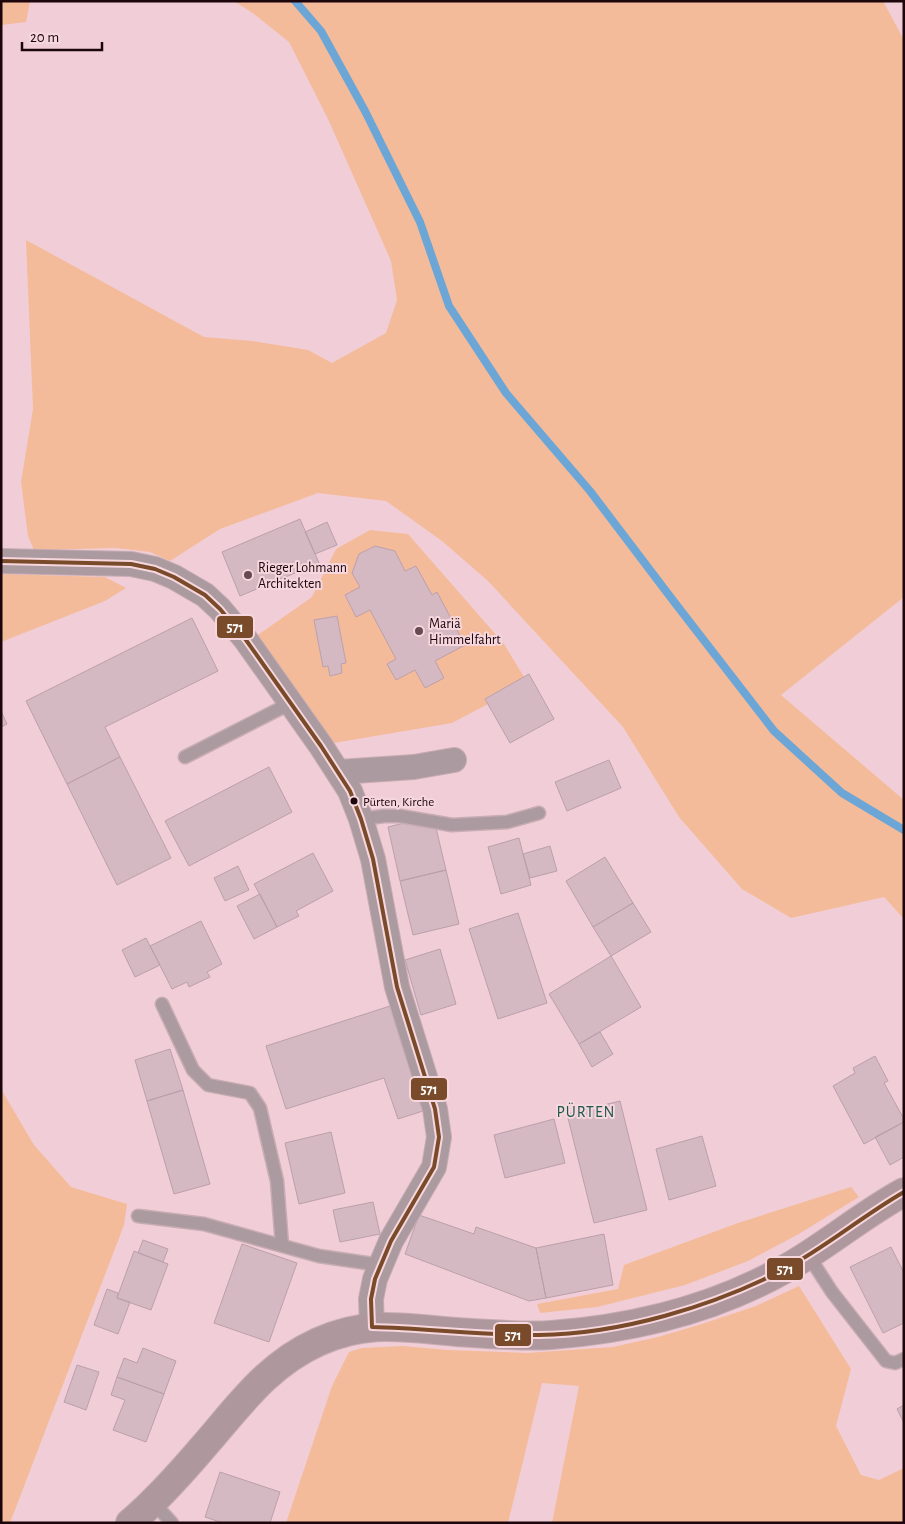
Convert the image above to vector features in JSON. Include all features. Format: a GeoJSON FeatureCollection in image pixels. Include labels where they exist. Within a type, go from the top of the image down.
{"type":"FeatureCollection","features":[{"type":"Feature","properties":{"kind":"main road"},"geometry":{"type":"LineString","coordinates":[[130,1523],[153,1502],[204,1447],[256,1385],[283,1362],[319,1341],[350,1330],[372,1327],[408,1327],[458,1332],[550,1335],[601,1329],[657,1318],[709,1303],[784,1270],[904,1192]]}},
{"type":"Feature","properties":{"kind":"street"},"geometry":{"type":"LineString","coordinates":[[1,561],[130,564],[155,569],[174,577],[205,595],[220,609],[246,640],[339,772],[350,791],[373,859],[397,987],[435,1109],[439,1137],[434,1167],[391,1241],[375,1279],[370,1299],[372,1327]]}},
{"type":"Feature","properties":{"kind":"street"},"geometry":{"type":"LineString","coordinates":[[339,772],[414,767],[454,760]]}},
{"type":"Feature","properties":{"kind":"lane"},"geometry":{"type":"LineString","coordinates":[[185,757],[291,703]]}},
{"type":"Feature","properties":{"kind":"lane"},"geometry":{"type":"LineString","coordinates":[[361,819],[400,816],[452,825],[507,822],[539,813]]}},
{"type":"Feature","properties":{"kind":"lane"},"geometry":{"type":"LineString","coordinates":[[162,1004],[193,1070],[208,1085],[250,1092],[260,1108],[277,1180],[282,1246]]}},
{"type":"Feature","properties":{"kind":"lane"},"geometry":{"type":"LineString","coordinates":[[138,1216],[204,1224],[318,1256],[380,1266]]}},
{"type":"Feature","properties":{"kind":"lane"},"geometry":{"type":"LineString","coordinates":[[808,1255],[832,1292],[886,1361],[895,1363],[904,1359]]}},
{"type":"Feature","properties":{"kind":"lane"},"geometry":{"type":"LineString","coordinates":[[153,1502],[172,1523]]}},
{"type":"Feature","properties":{"kind":"shaded area"},"geometry":{"type":"Polygon","coordinates":[[[1,1],[30,1],[26,22],[1,25],[1,1]]]}},
{"type":"Feature","properties":{"kind":"shaded area"},"geometry":{"type":"Polygon","coordinates":[[[234,1],[883,1],[904,40],[904,597],[781,695],[904,800],[904,919],[884,897],[791,918],[742,889],[679,817],[623,727],[488,581],[442,541],[386,501],[318,493],[220,529],[170,561],[150,552],[116,548],[34,550],[28,536],[21,482],[33,409],[26,240],[204,337],[252,341],[308,350],[332,363],[386,333],[397,300],[391,261],[328,119],[289,42],[254,14],[234,1]]]}},
{"type":"Feature","properties":{"kind":"shaded area"},"geometry":{"type":"Polygon","coordinates":[[[370,530],[408,534],[504,644],[524,677],[486,698],[488,704],[452,723],[328,744],[255,637],[312,597],[336,549],[370,530]],[[375,546],[359,554],[352,573],[360,587],[345,595],[356,617],[370,610],[396,659],[387,664],[396,680],[415,670],[425,688],[443,678],[435,661],[465,644],[437,592],[432,595],[416,566],[405,571],[395,551],[375,546]],[[337,616],[314,620],[323,667],[328,666],[330,676],[342,673],[341,664],[346,663],[337,616]]]}},
{"type":"Feature","properties":{"kind":"shaded area"},"geometry":{"type":"Polygon","coordinates":[[[1,574],[105,577],[126,588],[105,601],[1,642],[1,574]]]}},
{"type":"Feature","properties":{"kind":"shaded area"},"geometry":{"type":"Polygon","coordinates":[[[1,1089],[34,1145],[71,1187],[127,1204],[124,1225],[10,1523],[1,1523],[1,1089]]]}},
{"type":"Feature","properties":{"kind":"shaded area"},"geometry":{"type":"Polygon","coordinates":[[[851,1187],[859,1197],[797,1235],[748,1261],[685,1285],[597,1307],[540,1313],[537,1304],[618,1289],[624,1265],[738,1223],[851,1187]]]}},
{"type":"Feature","properties":{"kind":"shaded area"},"geometry":{"type":"Polygon","coordinates":[[[799,1286],[851,1369],[836,1426],[861,1475],[879,1480],[904,1468],[904,1523],[552,1523],[579,1386],[542,1383],[508,1523],[286,1523],[332,1386],[349,1352],[362,1348],[403,1346],[527,1353],[613,1347],[658,1337],[702,1324],[756,1306],[799,1286]]]}},
{"type":"Feature","properties":{"kind":"building"},"geometry":{"type":"Polygon","coordinates":[[[300,519],[319,563],[240,596],[222,552],[300,519]]]}},
{"type":"Feature","properties":{"kind":"building"},"geometry":{"type":"Polygon","coordinates":[[[327,522],[337,545],[315,554],[305,532],[327,522]]]}},
{"type":"Feature","properties":{"kind":"building","name":"Mariä Himmelfahrt"},"geometry":{"type":"Polygon","coordinates":[[[375,546],[395,551],[405,571],[416,566],[432,595],[437,592],[465,645],[435,661],[444,678],[425,688],[415,670],[396,680],[387,664],[396,659],[370,610],[356,617],[345,595],[360,587],[352,573],[359,554],[375,546]]]}},
{"type":"Feature","properties":{"kind":"building"},"geometry":{"type":"Polygon","coordinates":[[[337,616],[346,663],[341,664],[342,673],[330,676],[328,666],[323,667],[314,620],[337,616]]]}},
{"type":"Feature","properties":{"kind":"building"},"geometry":{"type":"Polygon","coordinates":[[[192,618],[218,671],[105,727],[120,757],[67,784],[26,701],[192,618]]]}},
{"type":"Feature","properties":{"kind":"building"},"geometry":{"type":"Polygon","coordinates":[[[529,674],[554,719],[510,743],[485,699],[529,674]]]}},
{"type":"Feature","properties":{"kind":"building"},"geometry":{"type":"Polygon","coordinates":[[[1,711],[7,724],[1,727],[1,711]]]}},
{"type":"Feature","properties":{"kind":"building"},"geometry":{"type":"Polygon","coordinates":[[[120,757],[171,858],[117,885],[67,784],[120,757]]]}},
{"type":"Feature","properties":{"kind":"building"},"geometry":{"type":"Polygon","coordinates":[[[609,760],[621,788],[567,811],[555,782],[609,760]]]}},
{"type":"Feature","properties":{"kind":"building"},"geometry":{"type":"Polygon","coordinates":[[[269,767],[292,812],[189,866],[165,821],[269,767]]]}},
{"type":"Feature","properties":{"kind":"building"},"geometry":{"type":"Polygon","coordinates":[[[408,822],[436,828],[446,870],[400,881],[388,827],[408,822]]]}},
{"type":"Feature","properties":{"kind":"building"},"geometry":{"type":"Polygon","coordinates":[[[519,838],[531,885],[501,894],[488,847],[519,838]]]}},
{"type":"Feature","properties":{"kind":"building"},"geometry":{"type":"Polygon","coordinates":[[[550,846],[557,871],[530,878],[523,854],[550,846]]]}},
{"type":"Feature","properties":{"kind":"building"},"geometry":{"type":"Polygon","coordinates":[[[313,853],[333,891],[296,911],[299,916],[277,927],[254,884],[313,853]]]}},
{"type":"Feature","properties":{"kind":"building"},"geometry":{"type":"Polygon","coordinates":[[[605,857],[633,903],[593,927],[566,881],[605,857]]]}},
{"type":"Feature","properties":{"kind":"building"},"geometry":{"type":"Polygon","coordinates":[[[238,866],[249,890],[225,901],[214,878],[238,866]]]}},
{"type":"Feature","properties":{"kind":"building"},"geometry":{"type":"Polygon","coordinates":[[[446,870],[459,924],[413,935],[400,881],[446,870]]]}},
{"type":"Feature","properties":{"kind":"building"},"geometry":{"type":"Polygon","coordinates":[[[260,894],[277,927],[254,939],[237,906],[260,894]]]}},
{"type":"Feature","properties":{"kind":"building"},"geometry":{"type":"Polygon","coordinates":[[[633,903],[651,932],[611,956],[593,927],[633,903]]]}},
{"type":"Feature","properties":{"kind":"building"},"geometry":{"type":"Polygon","coordinates":[[[518,913],[547,1003],[498,1019],[469,929],[518,913]]]}},
{"type":"Feature","properties":{"kind":"building"},"geometry":{"type":"Polygon","coordinates":[[[201,921],[222,964],[207,972],[210,977],[189,987],[187,982],[172,989],[150,946],[201,921]]]}},
{"type":"Feature","properties":{"kind":"building"},"geometry":{"type":"Polygon","coordinates":[[[146,938],[160,965],[135,977],[122,950],[146,938]]]}},
{"type":"Feature","properties":{"kind":"building"},"geometry":{"type":"Polygon","coordinates":[[[440,949],[456,1004],[421,1015],[405,960],[440,949]]]}},
{"type":"Feature","properties":{"kind":"building"},"geometry":{"type":"Polygon","coordinates":[[[611,956],[641,1007],[579,1044],[549,994],[611,956]]]}},
{"type":"Feature","properties":{"kind":"building"},"geometry":{"type":"Polygon","coordinates":[[[390,1006],[423,1111],[398,1119],[384,1078],[286,1109],[266,1046],[390,1006]]]}},
{"type":"Feature","properties":{"kind":"building"},"geometry":{"type":"Polygon","coordinates":[[[600,1032],[613,1054],[592,1067],[579,1044],[600,1032]]]}},
{"type":"Feature","properties":{"kind":"building"},"geometry":{"type":"Polygon","coordinates":[[[170,1049],[183,1090],[147,1101],[135,1060],[170,1049]]]}},
{"type":"Feature","properties":{"kind":"building"},"geometry":{"type":"Polygon","coordinates":[[[875,1056],[888,1081],[884,1083],[904,1122],[864,1144],[833,1086],[855,1073],[853,1068],[875,1056]]]}},
{"type":"Feature","properties":{"kind":"building"},"geometry":{"type":"Polygon","coordinates":[[[183,1090],[210,1184],[174,1194],[147,1101],[183,1090]]]}},
{"type":"Feature","properties":{"kind":"building"},"geometry":{"type":"Polygon","coordinates":[[[620,1101],[647,1210],[594,1223],[567,1114],[620,1101]]]}},
{"type":"Feature","properties":{"kind":"building"},"geometry":{"type":"Polygon","coordinates":[[[554,1119],[565,1163],[505,1178],[494,1135],[554,1119]]]}},
{"type":"Feature","properties":{"kind":"building"},"geometry":{"type":"Polygon","coordinates":[[[904,1122],[904,1157],[890,1165],[875,1137],[904,1122]]]}},
{"type":"Feature","properties":{"kind":"building"},"geometry":{"type":"Polygon","coordinates":[[[331,1132],[345,1193],[299,1204],[285,1143],[331,1132]]]}},
{"type":"Feature","properties":{"kind":"building"},"geometry":{"type":"Polygon","coordinates":[[[702,1136],[716,1186],[669,1200],[656,1149],[702,1136]]]}},
{"type":"Feature","properties":{"kind":"building"},"geometry":{"type":"Polygon","coordinates":[[[373,1202],[380,1234],[340,1242],[333,1210],[373,1202]]]}},
{"type":"Feature","properties":{"kind":"building"},"geometry":{"type":"Polygon","coordinates":[[[419,1215],[474,1234],[476,1227],[536,1248],[546,1298],[529,1301],[405,1254],[419,1215]]]}},
{"type":"Feature","properties":{"kind":"building"},"geometry":{"type":"Polygon","coordinates":[[[604,1234],[613,1285],[546,1298],[536,1248],[604,1234]]]}},
{"type":"Feature","properties":{"kind":"building"},"geometry":{"type":"Polygon","coordinates":[[[143,1240],[168,1249],[163,1262],[138,1253],[143,1240]]]}},
{"type":"Feature","properties":{"kind":"building"},"geometry":{"type":"Polygon","coordinates":[[[242,1244],[297,1263],[269,1342],[214,1323],[242,1244]]]}},
{"type":"Feature","properties":{"kind":"building"},"geometry":{"type":"Polygon","coordinates":[[[891,1247],[904,1273],[904,1323],[883,1333],[850,1267],[891,1247]]]}},
{"type":"Feature","properties":{"kind":"building"},"geometry":{"type":"Polygon","coordinates":[[[134,1251],[168,1264],[151,1310],[117,1298],[134,1251]]]}},
{"type":"Feature","properties":{"kind":"building"},"geometry":{"type":"Polygon","coordinates":[[[107,1289],[118,1293],[117,1298],[130,1302],[118,1334],[94,1325],[107,1289]]]}},
{"type":"Feature","properties":{"kind":"building"},"geometry":{"type":"Polygon","coordinates":[[[143,1348],[176,1361],[164,1394],[117,1377],[124,1358],[137,1363],[143,1348]]]}},
{"type":"Feature","properties":{"kind":"building"},"geometry":{"type":"Polygon","coordinates":[[[77,1365],[99,1372],[86,1410],[64,1402],[77,1365]]]}},
{"type":"Feature","properties":{"kind":"building"},"geometry":{"type":"Polygon","coordinates":[[[117,1377],[164,1394],[146,1442],[113,1430],[125,1400],[111,1395],[117,1377]]]}},
{"type":"Feature","properties":{"kind":"building"},"geometry":{"type":"Polygon","coordinates":[[[904,1405],[904,1423],[897,1409],[904,1405]]]}},
{"type":"Feature","properties":{"kind":"building"},"geometry":{"type":"Polygon","coordinates":[[[220,1472],[280,1492],[270,1523],[223,1523],[205,1517],[220,1472]]]}},
{"type":"Feature","properties":{"kind":"waterway"},"geometry":{"type":"LineString","coordinates":[[295,1],[321,31],[365,111],[420,222],[449,306],[506,393],[590,491],[774,731],[842,793],[904,830]]}},
{"type":"Feature","properties":{"kind":"transit line","name":"571"},"geometry":{"type":"LineString","coordinates":[[1,561],[131,564],[155,569],[174,577],[205,595],[220,609],[246,640],[321,746],[350,791],[373,859],[397,987],[435,1109],[439,1137],[434,1167],[391,1241],[375,1279],[371,1299],[372,1327]]}},
{"type":"Feature","properties":{"kind":"transit line","name":"571"},"geometry":{"type":"LineString","coordinates":[[372,1327],[539,1335],[601,1330],[633,1324],[696,1307],[726,1296],[783,1270],[814,1252],[904,1192]]}},
{"type":"Feature","properties":{"kind":"place","name":"Rieger Lohmann Architekten"},"geometry":{"type":"Point","coordinates":[248,575]}},
{"type":"Feature","properties":{"kind":"place","name":"Mariä Himmelfahrt"},"geometry":{"type":"Point","coordinates":[419,631]}},
{"type":"Feature","properties":{"kind":"place","name":"Pürten, Kirche"},"geometry":{"type":"Point","coordinates":[354,801]}},
{"type":"Feature","properties":{"kind":"district","name":"PÜRTEN"},"geometry":{"type":"Point","coordinates":[586,1111]}}]}
